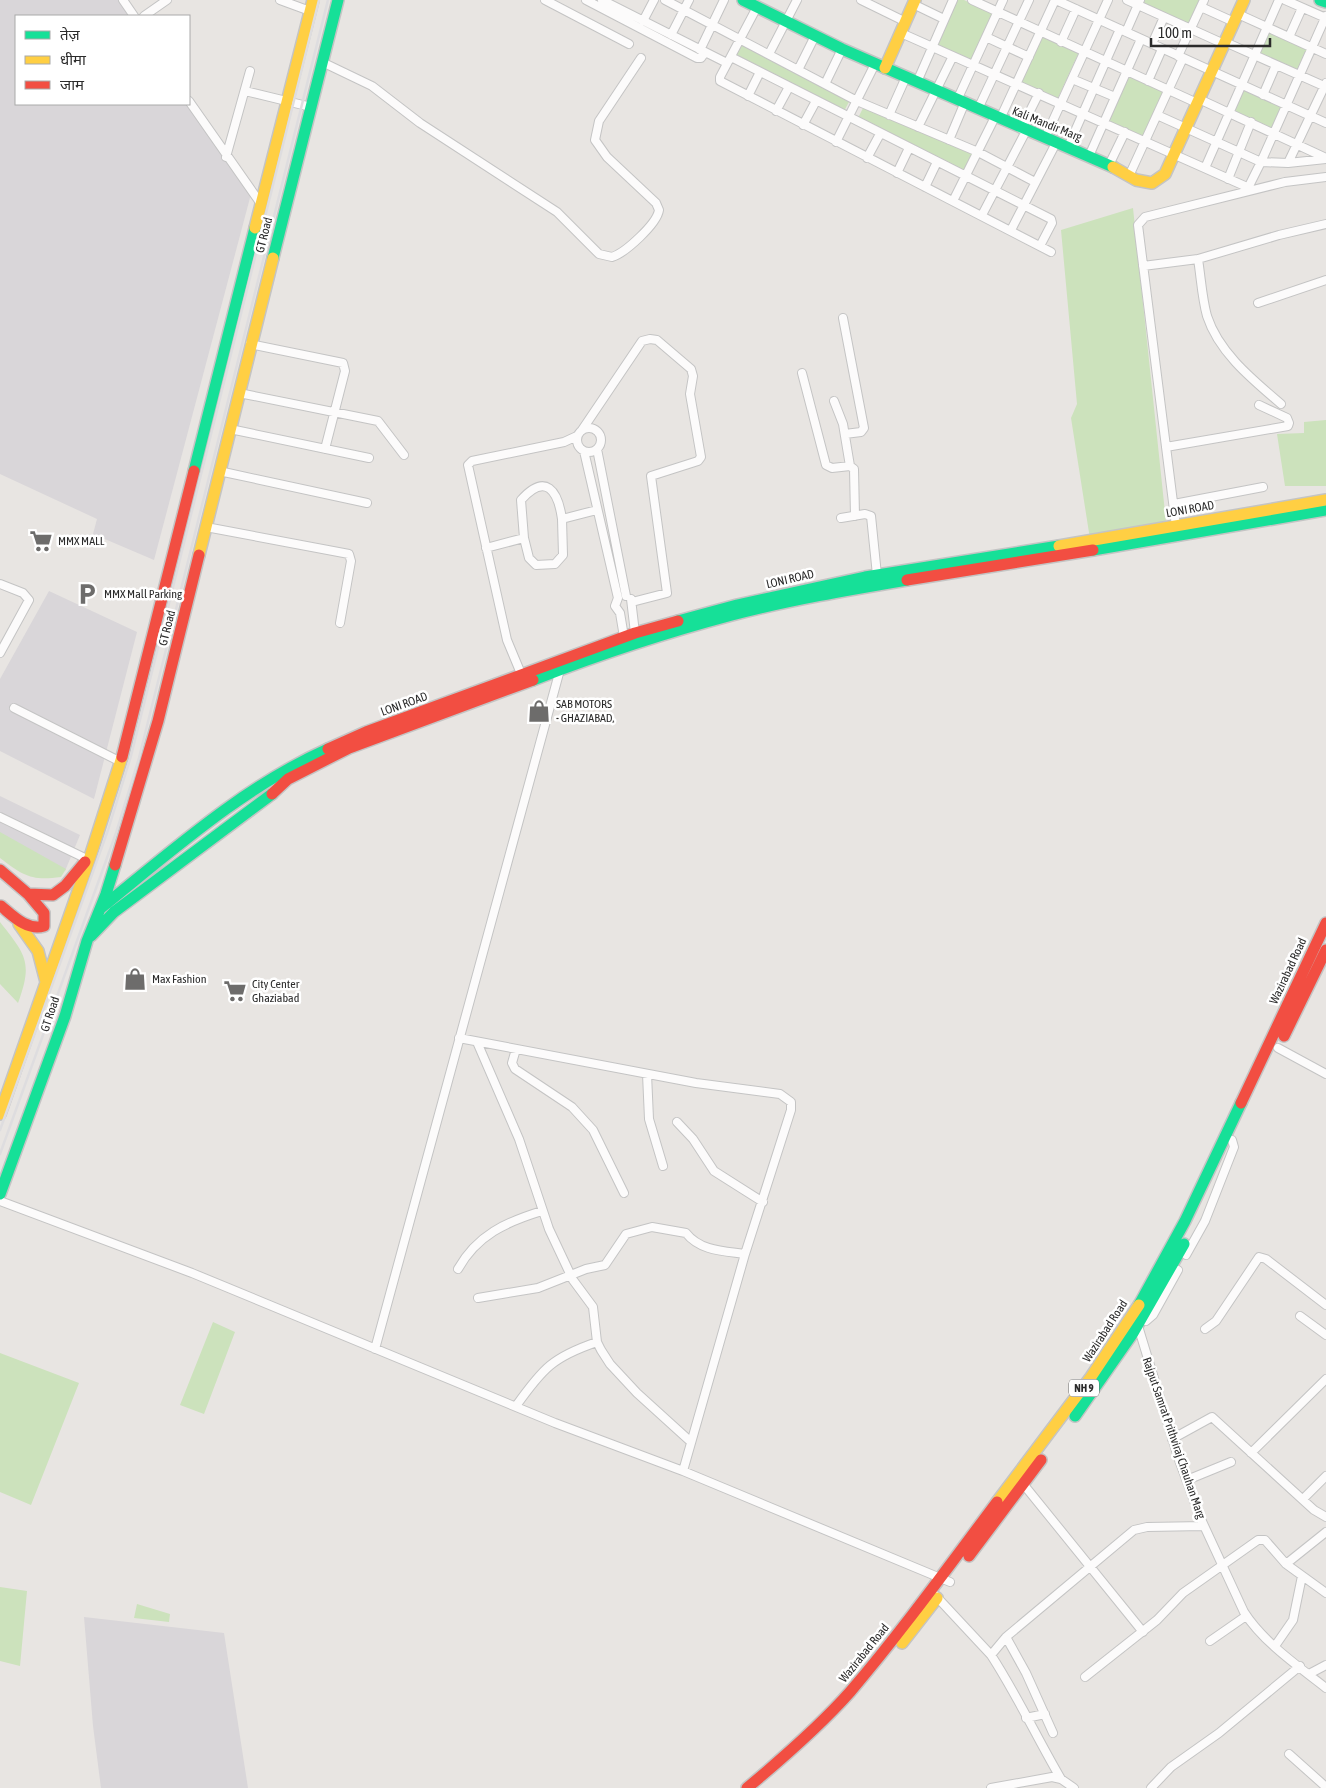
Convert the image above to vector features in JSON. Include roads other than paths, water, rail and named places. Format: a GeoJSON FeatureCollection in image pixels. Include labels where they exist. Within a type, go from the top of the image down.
{"type":"FeatureCollection","features":[{"type":"Feature","properties":{"kind":"main road","name":"GT Road"},"geometry":{"type":"LineString","coordinates":[[0,1194],[64,1016],[87,941],[106,894],[158,721],[250,344],[338,0]]}},
{"type":"Feature","properties":{"kind":"main road","name":"Kali Mandir Marg"},"geometry":{"type":"LineString","coordinates":[[750,2],[842,49],[961,100],[1024,130],[1089,156],[1129,176],[1143,182],[1152,183],[1159,180],[1165,174],[1244,0]]}},
{"type":"Feature","properties":{"kind":"main road"},"geometry":{"type":"LineString","coordinates":[[1320,0],[1326,2]]}},
{"type":"Feature","properties":{"kind":"main road"},"geometry":{"type":"LineString","coordinates":[[880,66],[901,33],[914,2]]}},
{"type":"Feature","properties":{"kind":"main road","name":"GT Road"},"geometry":{"type":"LineString","coordinates":[[0,1114],[121,762],[260,204],[312,5]]}},
{"type":"Feature","properties":{"kind":"main road","name":"LONI ROAD"},"geometry":{"type":"LineString","coordinates":[[286,775],[417,718],[522,676],[732,615],[795,600],[1303,508],[1326,500]]}},
{"type":"Feature","properties":{"kind":"main road","name":"LONI ROAD"},"geometry":{"type":"LineString","coordinates":[[417,718],[561,665],[630,635],[746,603],[877,575],[1176,526],[1303,508],[1326,510]]}},
{"type":"Feature","properties":{"kind":"main road"},"geometry":{"type":"LineString","coordinates":[[100,909],[188,838],[262,783],[286,775]]}},
{"type":"Feature","properties":{"kind":"main road"},"geometry":{"type":"LineString","coordinates":[[87,941],[114,912],[263,802],[286,775]]}},
{"type":"Feature","properties":{"kind":"main road"},"geometry":{"type":"LineString","coordinates":[[28,894],[53,895],[75,876],[88,859]]}},
{"type":"Feature","properties":{"kind":"main road"},"geometry":{"type":"LineString","coordinates":[[0,870],[28,894],[44,913],[44,926],[32,927],[0,905]]}},
{"type":"Feature","properties":{"kind":"main road"},"geometry":{"type":"LineString","coordinates":[[0,905],[36,944],[42,957],[46,982]]}},
{"type":"Feature","properties":{"kind":"main road","name":"Wazirabad Road"},"geometry":{"type":"LineString","coordinates":[[747,1788],[792,1751],[849,1693],[1024,1485],[1104,1379],[1185,1221],[1326,923]]}},
{"type":"Feature","properties":{"kind":"main road","name":"Wazirabad Road"},"geometry":{"type":"LineString","coordinates":[[945,1580],[1133,1324],[1192,1228],[1232,1140],[1323,963],[1326,950]]}},
{"type":"Feature","properties":{"kind":"main road","name":"Wazirabad Road"},"geometry":{"type":"LineString","coordinates":[[763,1788],[803,1754],[877,1674],[934,1594]]}},
{"type":"Feature","properties":{"kind":"street"},"geometry":{"type":"LineString","coordinates":[[123,0],[133,15]]}},
{"type":"Feature","properties":{"kind":"street"},"geometry":{"type":"LineString","coordinates":[[145,15],[167,0]]}},
{"type":"Feature","properties":{"kind":"street"},"geometry":{"type":"LineString","coordinates":[[280,0],[312,5]]}},
{"type":"Feature","properties":{"kind":"street"},"geometry":{"type":"LineString","coordinates":[[545,0],[629,44]]}},
{"type":"Feature","properties":{"kind":"street"},"geometry":{"type":"LineString","coordinates":[[586,0],[697,58],[701,58],[712,24],[724,0]]}},
{"type":"Feature","properties":{"kind":"street"},"geometry":{"type":"LineString","coordinates":[[602,0],[617,3],[643,21],[702,51],[760,72],[1052,220],[1040,246]]}},
{"type":"Feature","properties":{"kind":"street"},"geometry":{"type":"LineString","coordinates":[[643,21],[654,0]]}},
{"type":"Feature","properties":{"kind":"street"},"geometry":{"type":"LineString","coordinates":[[665,0],[857,101],[978,152],[1035,182]]}},
{"type":"Feature","properties":{"kind":"street"},"geometry":{"type":"LineString","coordinates":[[671,35],[689,0]]}},
{"type":"Feature","properties":{"kind":"street"},"geometry":{"type":"LineString","coordinates":[[769,54],[798,0]]}},
{"type":"Feature","properties":{"kind":"street"},"geometry":{"type":"LineString","coordinates":[[863,0],[906,22]]}},
{"type":"Feature","properties":{"kind":"street"},"geometry":{"type":"LineString","coordinates":[[917,82],[953,0]]}},
{"type":"Feature","properties":{"kind":"street"},"geometry":{"type":"LineString","coordinates":[[949,140],[974,65],[1003,0]]}},
{"type":"Feature","properties":{"kind":"street"},"geometry":{"type":"LineString","coordinates":[[978,109],[1029,0]]}},
{"type":"Feature","properties":{"kind":"street"},"geometry":{"type":"LineString","coordinates":[[953,201],[1016,83],[1056,0],[1075,6],[1099,20],[1326,123]]}},
{"type":"Feature","properties":{"kind":"street"},"geometry":{"type":"LineString","coordinates":[[1045,138],[1108,0]]}},
{"type":"Feature","properties":{"kind":"street"},"geometry":{"type":"LineString","coordinates":[[1127,0],[1139,3],[1190,29],[1326,86],[1288,163]]}},
{"type":"Feature","properties":{"kind":"street"},"geometry":{"type":"LineString","coordinates":[[1205,168],[1240,84],[1279,0]]}},
{"type":"Feature","properties":{"kind":"street"},"geometry":{"type":"LineString","coordinates":[[901,33],[1228,179],[1249,186],[1262,162],[1326,18],[1286,0]]}},
{"type":"Feature","properties":{"kind":"street"},"geometry":{"type":"LineString","coordinates":[[976,1],[1061,42],[1169,90],[1274,132],[1326,158]]}},
{"type":"Feature","properties":{"kind":"street"},"geometry":{"type":"LineString","coordinates":[[750,2],[740,39],[719,80],[1051,252]]}},
{"type":"Feature","properties":{"kind":"street"},"geometry":{"type":"LineString","coordinates":[[914,2],[944,19]]}},
{"type":"Feature","properties":{"kind":"street"},"geometry":{"type":"LineString","coordinates":[[1068,147],[1106,62],[1139,3]]}},
{"type":"Feature","properties":{"kind":"street"},"geometry":{"type":"LineString","coordinates":[[1129,176],[1169,90],[1190,29],[1202,4],[1236,18],[1267,27],[1326,54]]}},
{"type":"Feature","properties":{"kind":"street"},"geometry":{"type":"LineString","coordinates":[[1061,42],[1075,6]]}},
{"type":"Feature","properties":{"kind":"street"},"geometry":{"type":"LineString","coordinates":[[1289,37],[1302,8]]}},
{"type":"Feature","properties":{"kind":"street"},"geometry":{"type":"LineString","coordinates":[[1152,44],[1164,17]]}},
{"type":"Feature","properties":{"kind":"street"},"geometry":{"type":"LineString","coordinates":[[798,70],[814,36]]}},
{"type":"Feature","properties":{"kind":"street"},"geometry":{"type":"LineString","coordinates":[[986,37],[1029,57]]}},
{"type":"Feature","properties":{"kind":"street"},"geometry":{"type":"LineString","coordinates":[[1089,156],[1141,39]]}},
{"type":"Feature","properties":{"kind":"street"},"geometry":{"type":"LineString","coordinates":[[825,84],[842,49]]}},
{"type":"Feature","properties":{"kind":"street"},"geometry":{"type":"LineString","coordinates":[[1148,81],[1162,49]]}},
{"type":"Feature","properties":{"kind":"street"},"geometry":{"type":"LineString","coordinates":[[918,127],[953,56]]}},
{"type":"Feature","properties":{"kind":"street"},"geometry":{"type":"LineString","coordinates":[[322,62],[372,86],[420,123],[557,212],[600,254],[612,257],[627,249],[656,218],[659,210],[656,203],[607,157],[595,140],[599,121],[641,58]]}},
{"type":"Feature","properties":{"kind":"street"},"geometry":{"type":"LineString","coordinates":[[1263,94],[1276,64]]}},
{"type":"Feature","properties":{"kind":"street"},"geometry":{"type":"LineString","coordinates":[[836,142],[857,101],[880,66]]}},
{"type":"Feature","properties":{"kind":"street"},"geometry":{"type":"LineString","coordinates":[[226,157],[250,71]]}},
{"type":"Feature","properties":{"kind":"street"},"geometry":{"type":"LineString","coordinates":[[748,96],[760,72]]}},
{"type":"Feature","properties":{"kind":"street"},"geometry":{"type":"LineString","coordinates":[[889,115],[906,77]]}},
{"type":"Feature","properties":{"kind":"street"},"geometry":{"type":"LineString","coordinates":[[1072,79],[1115,97]]}},
{"type":"Feature","properties":{"kind":"street"},"geometry":{"type":"LineString","coordinates":[[776,111],[789,87]]}},
{"type":"Feature","properties":{"kind":"street"},"geometry":{"type":"LineString","coordinates":[[245,91],[311,107]]}},
{"type":"Feature","properties":{"kind":"street"},"geometry":{"type":"LineString","coordinates":[[982,215],[1007,168],[1039,93]]}},
{"type":"Feature","properties":{"kind":"street"},"geometry":{"type":"LineString","coordinates":[[804,125],[816,101]]}},
{"type":"Feature","properties":{"kind":"street"},"geometry":{"type":"LineString","coordinates":[[190,103],[260,204]]}},
{"type":"Feature","properties":{"kind":"street"},"geometry":{"type":"LineString","coordinates":[[1157,115],[1262,162],[1288,163],[1326,158]]}},
{"type":"Feature","properties":{"kind":"street"},"geometry":{"type":"LineString","coordinates":[[1228,179],[1251,122]]}},
{"type":"Feature","properties":{"kind":"street"},"geometry":{"type":"LineString","coordinates":[[1109,165],[1125,132]]}},
{"type":"Feature","properties":{"kind":"street"},"geometry":{"type":"LineString","coordinates":[[867,158],[880,134]]}},
{"type":"Feature","properties":{"kind":"street"},"geometry":{"type":"LineString","coordinates":[[1010,230],[1056,143]]}},
{"type":"Feature","properties":{"kind":"street"},"geometry":{"type":"LineString","coordinates":[[897,173],[909,148]]}},
{"type":"Feature","properties":{"kind":"street"},"geometry":{"type":"LineString","coordinates":[[925,187],[937,162]]}},
{"type":"Feature","properties":{"kind":"street"},"geometry":{"type":"LineString","coordinates":[[1176,526],[1138,225],[1145,217],[1285,182],[1326,177]]}},
{"type":"Feature","properties":{"kind":"street"},"geometry":{"type":"LineString","coordinates":[[1143,266],[1198,259],[1279,235],[1326,224]]}},
{"type":"Feature","properties":{"kind":"street"},"geometry":{"type":"LineString","coordinates":[[1198,259],[1206,308],[1214,331],[1235,362],[1281,404]]}},
{"type":"Feature","properties":{"kind":"street"},"geometry":{"type":"LineString","coordinates":[[1258,303],[1326,280]]}},
{"type":"Feature","properties":{"kind":"street"},"geometry":{"type":"LineString","coordinates":[[843,318],[864,428],[860,432],[845,434]]}},
{"type":"Feature","properties":{"kind":"street"},"geometry":{"type":"LineString","coordinates":[[620,613],[630,603],[667,593],[652,476],[698,460],[701,457],[690,394],[693,376],[691,369],[657,340],[650,339],[642,341],[580,433],[577,444],[584,452],[618,598],[615,606],[630,635]]}},
{"type":"Feature","properties":{"kind":"street"},"geometry":{"type":"LineString","coordinates":[[250,344],[343,363],[345,370],[325,449]]}},
{"type":"Feature","properties":{"kind":"street"},"geometry":{"type":"LineString","coordinates":[[802,373],[826,465],[832,468],[850,466]]}},
{"type":"Feature","properties":{"kind":"street"},"geometry":{"type":"LineString","coordinates":[[238,393],[334,411],[381,423],[404,456]]}},
{"type":"Feature","properties":{"kind":"street"},"geometry":{"type":"LineString","coordinates":[[834,401],[845,434],[850,466],[855,472],[855,516]]}},
{"type":"Feature","properties":{"kind":"street"},"geometry":{"type":"LineString","coordinates":[[1166,447],[1288,426],[1289,420],[1287,418],[1259,405]]}},
{"type":"Feature","properties":{"kind":"street"},"geometry":{"type":"LineString","coordinates":[[522,676],[508,640],[468,468],[470,462],[564,442],[590,428],[600,434],[601,442],[597,449],[590,453],[584,452]]}},
{"type":"Feature","properties":{"kind":"street"},"geometry":{"type":"LineString","coordinates":[[230,429],[369,458]]}},
{"type":"Feature","properties":{"kind":"street"},"geometry":{"type":"LineString","coordinates":[[597,449],[630,603],[630,635]]}},
{"type":"Feature","properties":{"kind":"street"},"geometry":{"type":"LineString","coordinates":[[219,471],[367,503]]}},
{"type":"Feature","properties":{"kind":"street"},"geometry":{"type":"LineString","coordinates":[[540,487],[549,488],[557,494],[562,519],[563,555],[555,564],[536,565],[529,558],[524,538],[522,500],[529,492],[540,487]]}},
{"type":"Feature","properties":{"kind":"street"},"geometry":{"type":"LineString","coordinates":[[1174,504],[1262,487]]}},
{"type":"Feature","properties":{"kind":"street"},"geometry":{"type":"LineString","coordinates":[[562,519],[597,510]]}},
{"type":"Feature","properties":{"kind":"street"},"geometry":{"type":"LineString","coordinates":[[842,518],[868,514],[872,516],[877,575]]}},
{"type":"Feature","properties":{"kind":"street"},"geometry":{"type":"LineString","coordinates":[[206,527],[349,554],[351,561],[340,623]]}},
{"type":"Feature","properties":{"kind":"street"},"geometry":{"type":"LineString","coordinates":[[486,548],[524,538]]}},
{"type":"Feature","properties":{"kind":"street"},"geometry":{"type":"LineString","coordinates":[[0,584],[23,593],[29,600],[4,638],[0,653]]}},
{"type":"Feature","properties":{"kind":"street"},"geometry":{"type":"LineString","coordinates":[[618,598],[630,603]]}},
{"type":"Feature","properties":{"kind":"street"},"geometry":{"type":"LineString","coordinates":[[375,1349],[561,665]]}},
{"type":"Feature","properties":{"kind":"street"},"geometry":{"type":"LineString","coordinates":[[14,708],[121,762]]}},
{"type":"Feature","properties":{"kind":"street"},"geometry":{"type":"LineString","coordinates":[[0,818],[88,859]]}},
{"type":"Feature","properties":{"kind":"street"},"geometry":{"type":"LineString","coordinates":[[459,1038],[647,1074],[787,1097],[791,1102],[791,1110],[745,1254],[683,1471]]}},
{"type":"Feature","properties":{"kind":"street"},"geometry":{"type":"LineString","coordinates":[[477,1042],[519,1139],[542,1211],[570,1276],[593,1307],[597,1342],[605,1357],[662,1417],[691,1442]]}},
{"type":"Feature","properties":{"kind":"street"},"geometry":{"type":"LineString","coordinates":[[1278,1048],[1326,1074]]}},
{"type":"Feature","properties":{"kind":"street"},"geometry":{"type":"LineString","coordinates":[[516,1049],[512,1063],[516,1069],[572,1107],[593,1130],[624,1193]]}},
{"type":"Feature","properties":{"kind":"street"},"geometry":{"type":"LineString","coordinates":[[647,1074],[649,1119],[663,1166]]}},
{"type":"Feature","properties":{"kind":"street"},"geometry":{"type":"LineString","coordinates":[[678,1122],[693,1139],[714,1171],[763,1202]]}},
{"type":"Feature","properties":{"kind":"street"},"geometry":{"type":"LineString","coordinates":[[0,1201],[192,1274],[555,1423],[683,1471],[945,1580]]}},
{"type":"Feature","properties":{"kind":"street"},"geometry":{"type":"LineString","coordinates":[[458,1268],[478,1241],[494,1230],[514,1219],[542,1211]]}},
{"type":"Feature","properties":{"kind":"street"},"geometry":{"type":"LineString","coordinates":[[478,1298],[538,1288],[605,1265],[626,1234],[652,1228],[686,1233],[693,1242],[702,1247],[745,1254]]}},
{"type":"Feature","properties":{"kind":"street"},"geometry":{"type":"LineString","coordinates":[[1205,1329],[1216,1321],[1259,1257],[1266,1259],[1326,1305]]}},
{"type":"Feature","properties":{"kind":"street"},"geometry":{"type":"LineString","coordinates":[[1300,1316],[1326,1335]]}},
{"type":"Feature","properties":{"kind":"street","name":"Rajput Samrat Prithviraj Chauhan Marg"},"geometry":{"type":"LineString","coordinates":[[1133,1324],[1204,1526],[1246,1616],[1274,1646],[1326,1688]]}},
{"type":"Feature","properties":{"kind":"street"},"geometry":{"type":"LineString","coordinates":[[516,1406],[545,1368],[569,1352],[597,1342]]}},
{"type":"Feature","properties":{"kind":"street"},"geometry":{"type":"LineString","coordinates":[[1251,1453],[1326,1380]]}},
{"type":"Feature","properties":{"kind":"street"},"geometry":{"type":"LineString","coordinates":[[1172,1439],[1212,1417],[1303,1500],[1325,1516]]}},
{"type":"Feature","properties":{"kind":"street"},"geometry":{"type":"LineString","coordinates":[[1187,1480],[1231,1462]]}},
{"type":"Feature","properties":{"kind":"street"},"geometry":{"type":"LineString","coordinates":[[1303,1500],[1326,1476]]}},
{"type":"Feature","properties":{"kind":"street"},"geometry":{"type":"LineString","coordinates":[[1024,1485],[1089,1568],[1143,1632]]}},
{"type":"Feature","properties":{"kind":"street"},"geometry":{"type":"LineString","coordinates":[[991,1655],[1006,1637],[1139,1528],[1204,1526]]}},
{"type":"Feature","properties":{"kind":"street"},"geometry":{"type":"LineString","coordinates":[[1286,1564],[1326,1532]]}},
{"type":"Feature","properties":{"kind":"street"},"geometry":{"type":"LineString","coordinates":[[1085,1677],[1157,1620],[1174,1600],[1262,1539],[1286,1564],[1326,1593]]}},
{"type":"Feature","properties":{"kind":"street"},"geometry":{"type":"LineString","coordinates":[[1274,1646],[1293,1620],[1302,1576]]}},
{"type":"Feature","properties":{"kind":"street"},"geometry":{"type":"LineString","coordinates":[[934,1594],[991,1655],[1017,1696],[1026,1718],[1060,1779],[1074,1788]]}},
{"type":"Feature","properties":{"kind":"street"},"geometry":{"type":"LineString","coordinates":[[1210,1641],[1246,1616]]}},
{"type":"Feature","properties":{"kind":"street"},"geometry":{"type":"LineString","coordinates":[[1006,1637],[1053,1733]]}},
{"type":"Feature","properties":{"kind":"street"},"geometry":{"type":"LineString","coordinates":[[1309,1674],[1326,1665]]}},
{"type":"Feature","properties":{"kind":"street"},"geometry":{"type":"LineString","coordinates":[[1151,1788],[1171,1767],[1226,1728],[1300,1666]]}},
{"type":"Feature","properties":{"kind":"street"},"geometry":{"type":"LineString","coordinates":[[1026,1718],[1045,1714]]}},
{"type":"Feature","properties":{"kind":"street"},"geometry":{"type":"LineString","coordinates":[[1289,1754],[1326,1787]]}},
{"type":"Feature","properties":{"kind":"street"},"geometry":{"type":"LineString","coordinates":[[990,1788],[1045,1778],[1060,1779]]}},
{"type":"Feature","properties":{"kind":"railway"},"geometry":{"type":"LineString","coordinates":[[0,1130],[108,830],[131,756],[319,0]]}},
{"type":"Feature","properties":{"kind":"railway"},"geometry":{"type":"LineString","coordinates":[[0,1154],[116,833],[139,758],[328,0]]}},
{"type":"Feature","properties":{"kind":"place","name":"MMX MALL"},"geometry":{"type":"Point","coordinates":[41,541]}},
{"type":"Feature","properties":{"kind":"place","name":"MMX Mall Parking"},"geometry":{"type":"Point","coordinates":[87,594]}},
{"type":"Feature","properties":{"kind":"place","name":"SAB MOTORS - GHAZIABAD,"},"geometry":{"type":"Point","coordinates":[539,711]}},
{"type":"Feature","properties":{"kind":"place","name":"Max Fashion"},"geometry":{"type":"Point","coordinates":[135,979]}},
{"type":"Feature","properties":{"kind":"place","name":"City Center Ghaziabad"},"geometry":{"type":"Point","coordinates":[235,991]}}]}
